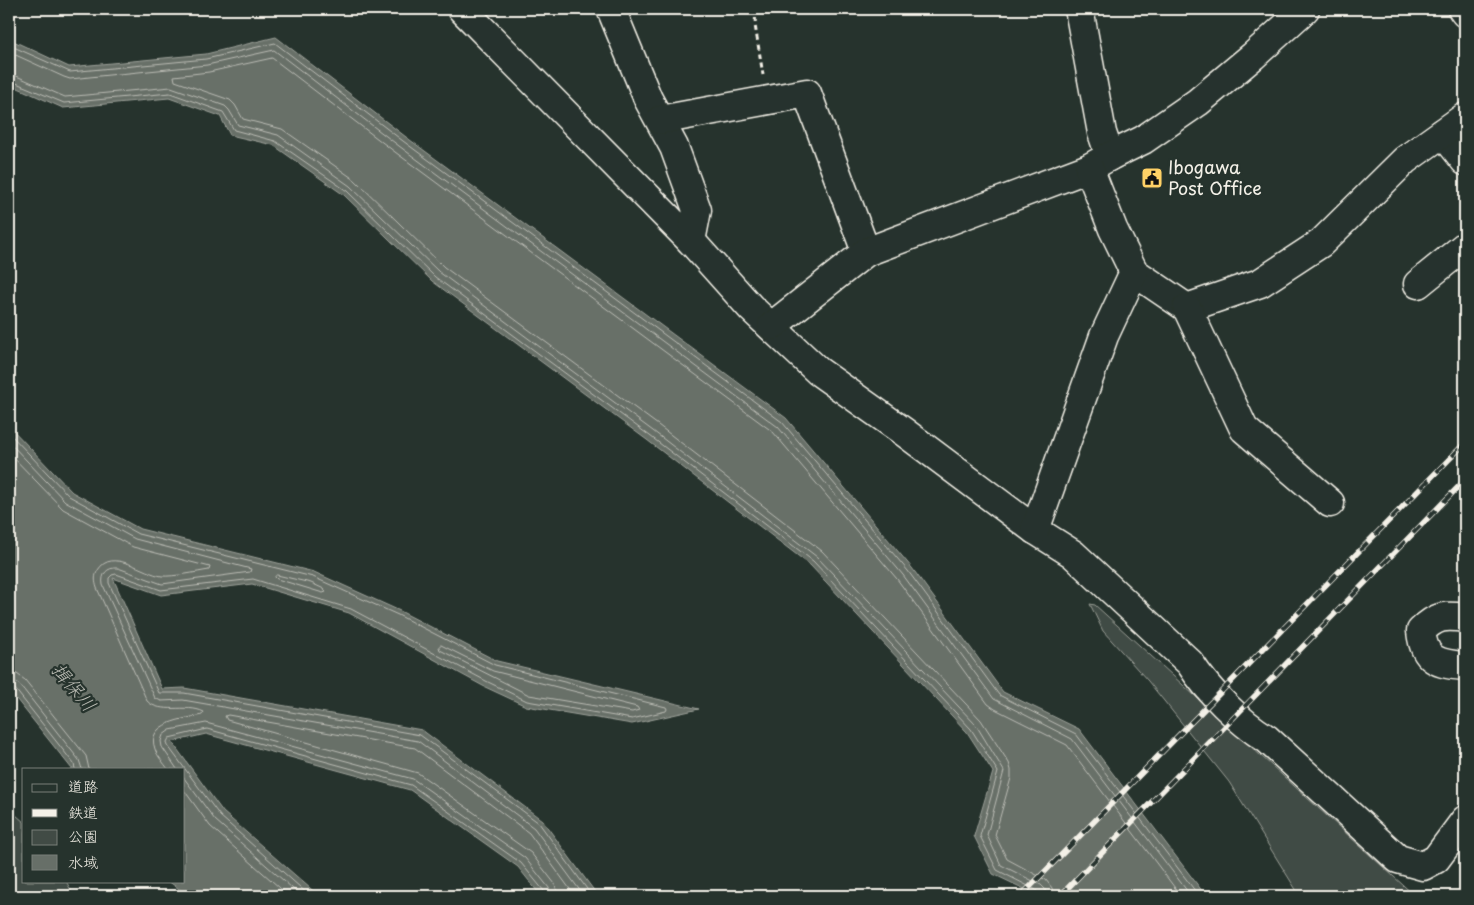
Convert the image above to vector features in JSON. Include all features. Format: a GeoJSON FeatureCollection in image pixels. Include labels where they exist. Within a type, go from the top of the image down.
{"type":"FeatureCollection","features":[{"type":"Feature","properties":{"kind":"street"},"geometry":{"type":"LineString","coordinates":[[462,9],[691,241],[751,308],[818,371],[1036,530],[1073,554],[1190,663],[1201,680],[1250,728],[1267,739],[1398,858],[1423,866],[1436,858],[1465,820]]}},
{"type":"Feature","properties":{"kind":"street"},"geometry":{"type":"LineString","coordinates":[[612,9],[648,99],[674,147],[697,210],[691,241]]}},
{"type":"Feature","properties":{"kind":"street"},"geometry":{"type":"LineString","coordinates":[[1079,9],[1102,133],[1100,162],[1113,229],[1134,272],[1187,308],[1244,429],[1330,503]]}},
{"type":"Feature","properties":{"kind":"street"},"geometry":{"type":"LineString","coordinates":[[772,326],[866,252],[1100,162],[1143,140],[1198,102],[1305,9]]}},
{"type":"Feature","properties":{"kind":"street"},"geometry":{"type":"LineString","coordinates":[[1462,9],[1465,13]]}},
{"type":"Feature","properties":{"kind":"street"},"geometry":{"type":"LineString","coordinates":[[660,120],[807,93],[866,252]]}},
{"type":"Feature","properties":{"kind":"street"},"geometry":{"type":"LineString","coordinates":[[1187,308],[1260,283],[1321,243],[1405,160],[1465,117]]}},
{"type":"Feature","properties":{"kind":"street"},"geometry":{"type":"LineString","coordinates":[[1444,133],[1465,161]]}},
{"type":"Feature","properties":{"kind":"street"},"geometry":{"type":"LineString","coordinates":[[1418,284],[1465,246]]}},
{"type":"Feature","properties":{"kind":"street"},"geometry":{"type":"LineString","coordinates":[[1036,530],[1104,336],[1134,272]]}},
{"type":"Feature","properties":{"kind":"street"},"geometry":{"type":"LineString","coordinates":[[1465,618],[1448,616],[1432,620],[1420,631],[1422,646],[1431,658],[1450,665],[1465,666]]}},
{"type":"Feature","properties":{"kind":"path"},"geometry":{"type":"LineString","coordinates":[[756,9],[755,25],[767,101]]}},
{"type":"Feature","properties":{"kind":"green space"},"geometry":{"type":"Polygon","coordinates":[[[1090,604],[1095,605],[1415,896],[1300,896],[1229,782],[1148,681],[1103,631],[1090,604]]]}},
{"type":"Feature","properties":{"kind":"green space"},"geometry":{"type":"Polygon","coordinates":[[[9,809],[22,820],[22,882],[67,882],[74,896],[9,896],[9,809]]]}},
{"type":"Feature","properties":{"kind":"water"},"geometry":{"type":"Polygon","coordinates":[[[276,37],[406,137],[786,418],[912,568],[1003,692],[1079,729],[1206,896],[1039,896],[993,874],[974,836],[993,772],[967,732],[810,565],[647,440],[432,281],[344,195],[273,145],[230,135],[220,116],[169,98],[63,108],[9,84],[9,39],[69,67],[206,54],[276,37]]]}},
{"type":"Feature","properties":{"kind":"water","name":"揖保川"},"geometry":{"type":"Polygon","coordinates":[[[9,426],[72,492],[140,529],[314,572],[400,611],[497,661],[699,709],[632,724],[526,706],[483,686],[349,613],[252,584],[161,595],[113,578],[162,689],[184,688],[422,730],[542,820],[598,896],[541,896],[518,867],[410,790],[206,734],[172,742],[223,812],[319,896],[189,896],[169,882],[185,882],[185,768],[71,768],[9,690],[9,426]]]}},
{"type":"Feature","properties":{"kind":"railway"},"geometry":{"type":"LineString","coordinates":[[1021,896],[1465,443]]}},
{"type":"Feature","properties":{"kind":"railway"},"geometry":{"type":"LineString","coordinates":[[1060,896],[1465,480]]}},
{"type":"Feature","properties":{"kind":"place","name":"Ibogawa Post Office"},"geometry":{"type":"Point","coordinates":[1152,178]}}]}
